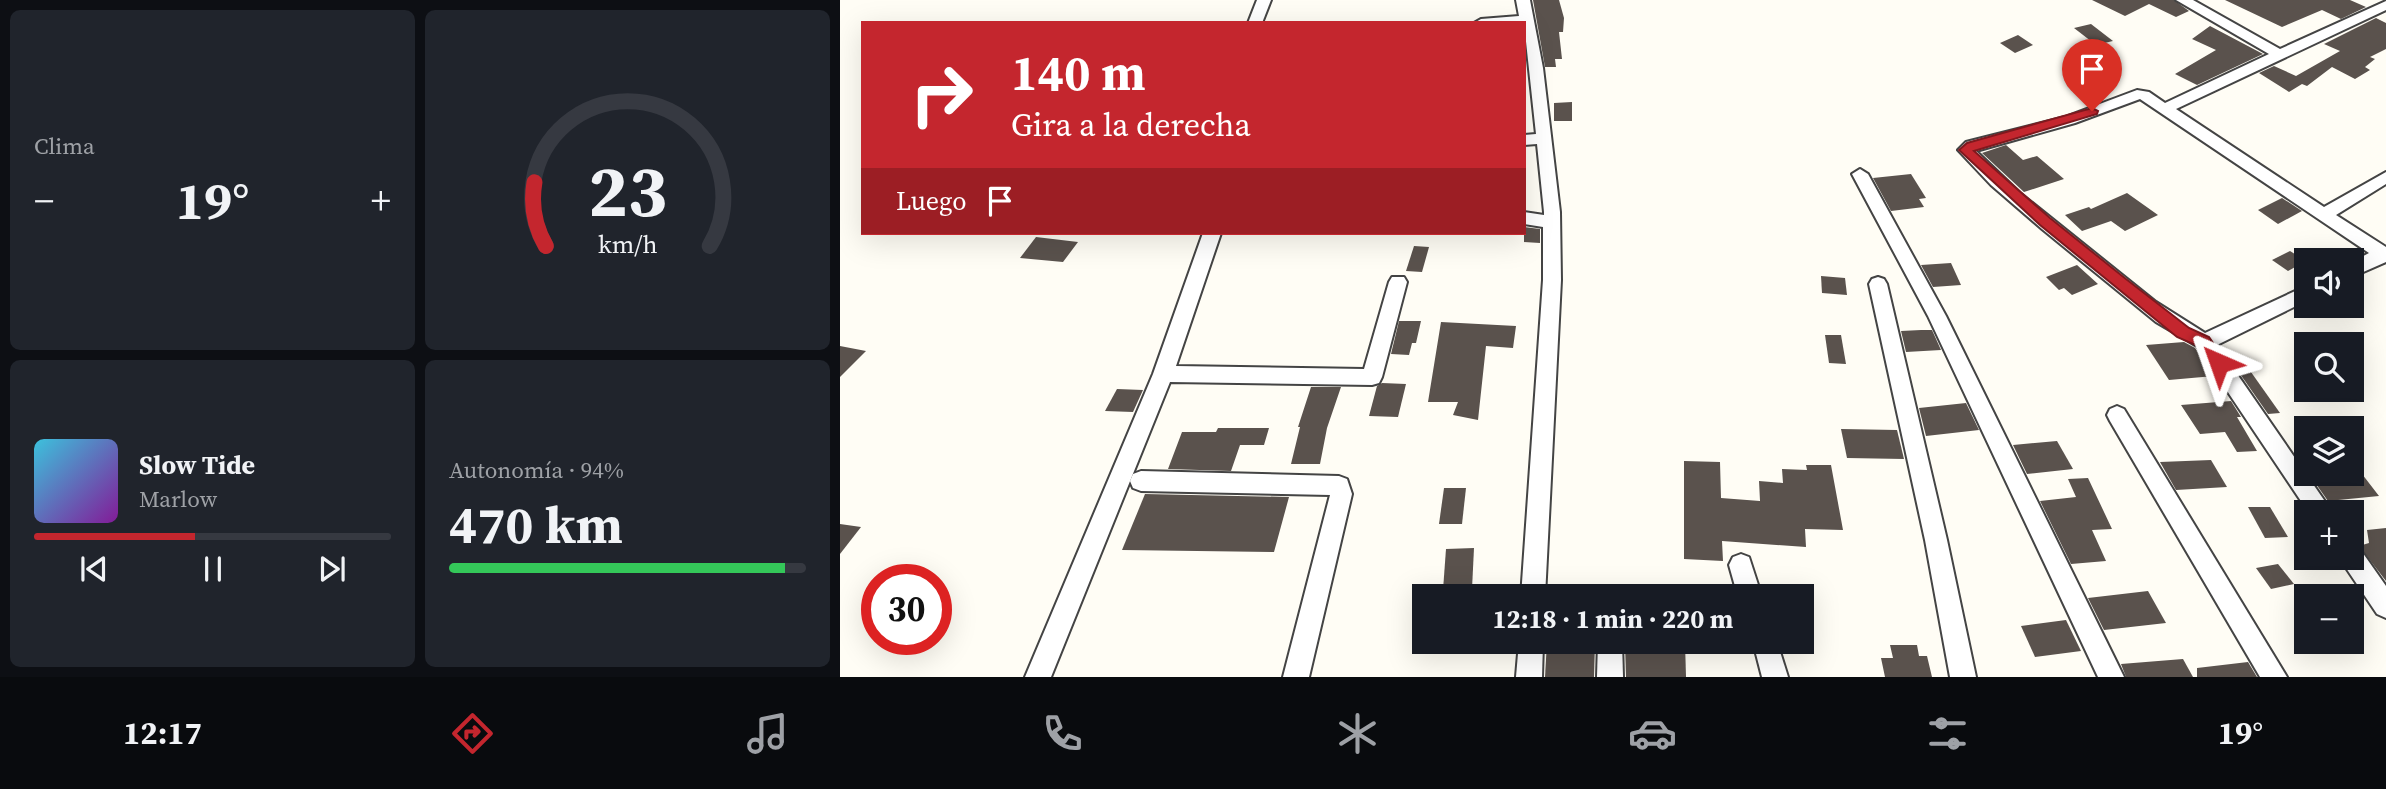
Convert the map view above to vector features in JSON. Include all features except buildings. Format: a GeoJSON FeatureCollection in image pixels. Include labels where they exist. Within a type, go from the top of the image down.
{"type":"FeatureCollection","features":[{"type":"Feature","properties":{"kind":"street"},"geometry":{"type":"LineString","coordinates":[[1256,21],[1264,0]]}},
{"type":"Feature","properties":{"kind":"street"},"geometry":{"type":"LineString","coordinates":[[2183,0],[2282,56]]}},
{"type":"Feature","properties":{"kind":"street"},"geometry":{"type":"LineString","coordinates":[[2361,0],[2382,7]]}},
{"type":"Feature","properties":{"kind":"street"},"geometry":{"type":"LineString","coordinates":[[2166,108],[2382,7]]}},
{"type":"Feature","properties":{"kind":"street"},"geometry":{"type":"LineString","coordinates":[[1487,21],[1525,9]]}},
{"type":"Feature","properties":{"kind":"street"},"geometry":{"type":"LineString","coordinates":[[1526,22],[1529,59],[1544,138],[1552,222],[1552,279],[1535,584]]}},
{"type":"Feature","properties":{"kind":"street"},"geometry":{"type":"LineString","coordinates":[[2313,500],[2204,341],[2183,332],[2045,222],[1966,150],[1972,146],[2070,120],[2137,94],[2152,98],[2385,255]]}},
{"type":"Feature","properties":{"kind":"street"},"geometry":{"type":"LineString","coordinates":[[1526,140],[1544,138]]}},
{"type":"Feature","properties":{"kind":"street"},"geometry":{"type":"LineString","coordinates":[[1860,174],[1937,316],[2111,677]]}},
{"type":"Feature","properties":{"kind":"street"},"geometry":{"type":"LineString","coordinates":[[2324,214],[2386,177]]}},
{"type":"Feature","properties":{"kind":"street"},"geometry":{"type":"LineString","coordinates":[[1526,218],[1552,222]]}},
{"type":"Feature","properties":{"kind":"street"},"geometry":{"type":"LineString","coordinates":[[1038,677],[1163,374],[1211,235]]}},
{"type":"Feature","properties":{"kind":"street"},"geometry":{"type":"LineString","coordinates":[[2364,265],[2385,255]]}},
{"type":"Feature","properties":{"kind":"street"},"geometry":{"type":"LineString","coordinates":[[1163,374],[1372,377],[1398,282]]}},
{"type":"Feature","properties":{"kind":"street"},"geometry":{"type":"LineString","coordinates":[[1878,284],[1936,540],[1963,677]]}},
{"type":"Feature","properties":{"kind":"street"},"geometry":{"type":"LineString","coordinates":[[2204,341],[2220,337],[2294,299]]}},
{"type":"Feature","properties":{"kind":"street"},"geometry":{"type":"LineString","coordinates":[[2117,415],[2274,677]]}},
{"type":"Feature","properties":{"kind":"street"},"geometry":{"type":"LineString","coordinates":[[1141,481],[1339,486],[1341,494],[1296,677]]}},
{"type":"Feature","properties":{"kind":"street"},"geometry":{"type":"LineString","coordinates":[[1741,565],[1746,584]]}},
{"type":"Feature","properties":{"kind":"street"},"geometry":{"type":"LineString","coordinates":[[2361,570],[2386,606]]}},
{"type":"Feature","properties":{"kind":"street"},"geometry":{"type":"LineString","coordinates":[[1529,677],[1530,654]]}},
{"type":"Feature","properties":{"kind":"street"},"geometry":{"type":"LineString","coordinates":[[1609,677],[1610,654]]}},
{"type":"Feature","properties":{"kind":"street"},"geometry":{"type":"LineString","coordinates":[[1768,654],[1775,677]]}},
{"type":"Feature","properties":{"kind":"route"},"geometry":{"type":"LineString","coordinates":[[2092,111],[1966,150],[2045,222],[2121,283],[2183,332],[2204,341],[2219,363]]}}]}
